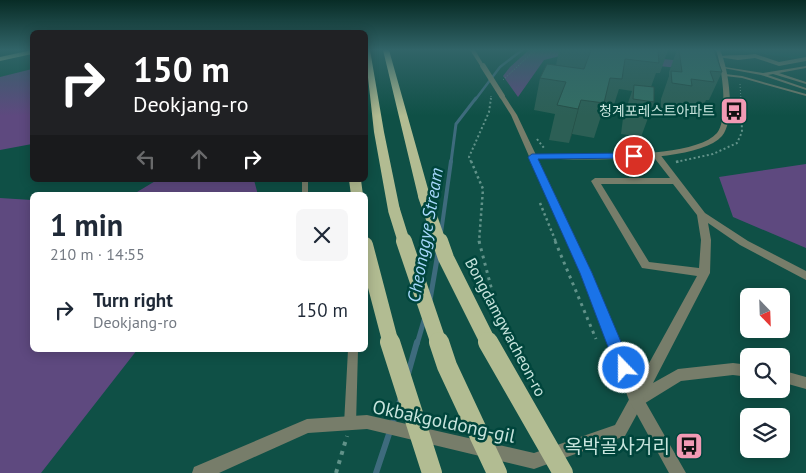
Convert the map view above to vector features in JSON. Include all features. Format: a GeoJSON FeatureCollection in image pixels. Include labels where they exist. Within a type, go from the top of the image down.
{"type":"FeatureCollection","features":[{"type":"Feature","properties":{"kind":"highway"},"geometry":{"type":"LineString","coordinates":[[370,72],[379,132],[394,210],[413,271],[447,366],[497,473]]}},
{"type":"Feature","properties":{"kind":"highway","name":"Bongdamgwacheon-ro"},"geometry":{"type":"LineString","coordinates":[[392,72],[424,196],[446,258],[483,334],[563,473]]}},
{"type":"Feature","properties":{"kind":"highway"},"geometry":{"type":"LineString","coordinates":[[368,258],[378,300],[408,403],[432,473]]}},
{"type":"Feature","properties":{"kind":"street"},"geometry":{"type":"LineString","coordinates":[[487,72],[497,95],[514,115],[586,273],[636,400],[678,473]]}},
{"type":"Feature","properties":{"kind":"street"},"geometry":{"type":"LineString","coordinates":[[532,157],[660,159],[700,146],[717,136],[724,126],[726,72]]}},
{"type":"Feature","properties":{"kind":"street"},"geometry":{"type":"LineString","coordinates":[[660,159],[702,215],[744,242],[806,276]]}},
{"type":"Feature","properties":{"kind":"street"},"geometry":{"type":"LineString","coordinates":[[677,181],[595,182],[646,265],[704,273],[706,240],[702,215]]}},
{"type":"Feature","properties":{"kind":"street","name":"Okbakgoldong-gil"},"geometry":{"type":"LineString","coordinates":[[200,473],[307,426],[367,422],[534,462],[620,431],[704,273]]}},
{"type":"Feature","properties":{"kind":"street"},"geometry":{"type":"LineString","coordinates":[[636,400],[678,375],[740,370]]}},
{"type":"Feature","properties":{"kind":"street"},"geometry":{"type":"LineString","coordinates":[[790,379],[806,383]]}},
{"type":"Feature","properties":{"kind":"lane"},"geometry":{"type":"LineString","coordinates":[[729,72],[806,95]]}},
{"type":"Feature","properties":{"kind":"lane"},"geometry":{"type":"LineString","coordinates":[[739,72],[762,74],[806,89]]}},
{"type":"Feature","properties":{"kind":"lane"},"geometry":{"type":"LineString","coordinates":[[762,74],[773,72]]}},
{"type":"Feature","properties":{"kind":"lane"},"geometry":{"type":"LineString","coordinates":[[773,72],[806,83]]}},
{"type":"Feature","properties":{"kind":"lane"},"geometry":{"type":"LineString","coordinates":[[350,424],[353,352]]}},
{"type":"Feature","properties":{"kind":"path"},"geometry":{"type":"LineString","coordinates":[[500,84],[512,72]]}},
{"type":"Feature","properties":{"kind":"path"},"geometry":{"type":"LineString","coordinates":[[660,159],[691,160],[713,154],[737,143],[742,132],[740,76]]}},
{"type":"Feature","properties":{"kind":"path"},"geometry":{"type":"LineString","coordinates":[[497,95],[491,95],[489,112],[470,157],[483,189],[480,242],[504,338]]}},
{"type":"Feature","properties":{"kind":"path"},"geometry":{"type":"LineString","coordinates":[[537,196],[600,346]]}},
{"type":"Feature","properties":{"kind":"path"},"geometry":{"type":"LineString","coordinates":[[336,473],[350,424]]}},
{"type":"Feature","properties":{"kind":"shaded area"},"geometry":{"type":"Polygon","coordinates":[[[20,72],[30,72],[30,144],[0,150],[0,77],[20,72]]]}},
{"type":"Feature","properties":{"kind":"shaded area"},"geometry":{"type":"Polygon","coordinates":[[[506,72],[536,72],[518,97],[503,76],[506,72]]]}},
{"type":"Feature","properties":{"kind":"shaded area"},"geometry":{"type":"Polygon","coordinates":[[[806,164],[806,248],[733,217],[719,177],[806,164]]]}},
{"type":"Feature","properties":{"kind":"shaded area"},"geometry":{"type":"Polygon","coordinates":[[[154,182],[255,182],[257,192],[137,192],[154,182]]]}},
{"type":"Feature","properties":{"kind":"shaded area"},"geometry":{"type":"Polygon","coordinates":[[[0,198],[30,200],[30,352],[135,352],[41,473],[0,473],[0,198]]]}},
{"type":"Feature","properties":{"kind":"building"},"geometry":{"type":"Polygon","coordinates":[[[543,72],[623,72],[622,79],[610,78],[604,103],[581,100],[578,109],[557,105],[566,82],[540,78],[543,72]]]}},
{"type":"Feature","properties":{"kind":"building"},"geometry":{"type":"Polygon","coordinates":[[[671,72],[710,72],[714,82],[691,79],[692,86],[672,83],[671,72]]]}},
{"type":"Feature","properties":{"kind":"building"},"geometry":{"type":"Polygon","coordinates":[[[634,85],[654,87],[654,102],[633,99],[634,85]]]}},
{"type":"Feature","properties":{"kind":"waterway","name":"Cheonggye Stream"},"geometry":{"type":"LineString","coordinates":[[475,100],[496,72]]}},
{"type":"Feature","properties":{"kind":"waterway","name":"Cheonggye Stream"},"geometry":{"type":"LineString","coordinates":[[451,162],[456,124],[476,98]]}},
{"type":"Feature","properties":{"kind":"waterway","name":"Cheonggye Stream"},"geometry":{"type":"LineString","coordinates":[[441,233],[451,161]]}},
{"type":"Feature","properties":{"kind":"waterway","name":"Cheonggye Stream"},"geometry":{"type":"LineString","coordinates":[[430,300],[438,253]]}},
{"type":"Feature","properties":{"kind":"waterway","name":"Cheonggye Stream"},"geometry":{"type":"LineString","coordinates":[[417,344],[425,317]]}},
{"type":"Feature","properties":{"kind":"waterway","name":"Cheonggye Stream"},"geometry":{"type":"LineString","coordinates":[[408,374],[417,342]]}},
{"type":"Feature","properties":{"kind":"waterway","name":"Cheonggye Stream"},"geometry":{"type":"LineString","coordinates":[[376,473],[401,398]]}},
{"type":"Feature","properties":{"kind":"place","name":"청계포레스트아파트"},"geometry":{"type":"Point","coordinates":[734,111]}},
{"type":"Feature","properties":{"kind":"place","name":"옥박골사거리"},"geometry":{"type":"Point","coordinates":[689,446]}},
{"type":"Feature","properties":{"kind":"route"},"geometry":{"type":"LineString","coordinates":[[624,368],[586,273],[532,157],[634,156]]}}]}
